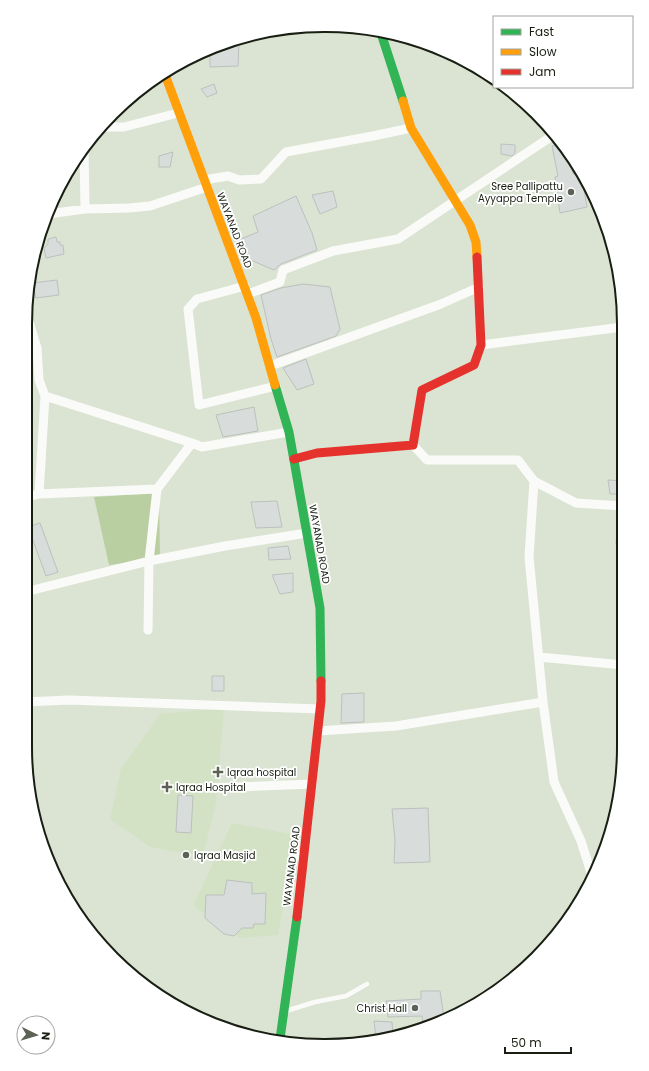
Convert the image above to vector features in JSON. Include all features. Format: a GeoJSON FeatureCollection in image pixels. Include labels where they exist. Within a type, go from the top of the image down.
{"type":"FeatureCollection","features":[{"type":"Feature","properties":{"kind":"main road"},"geometry":{"type":"LineString","coordinates":[[294,459],[317,453],[413,445],[422,390],[474,365],[481,345],[476,242],[470,225],[411,128],[383,38]]}},
{"type":"Feature","properties":{"kind":"main road","name":"WAYANAD ROAD"},"geometry":{"type":"LineString","coordinates":[[166,78],[178,114],[246,290],[276,386],[289,432],[320,608],[320,709],[318,731],[280,1035]]}},
{"type":"Feature","properties":{"kind":"street"},"geometry":{"type":"LineString","coordinates":[[110,127],[124,127],[178,114]]}},
{"type":"Feature","properties":{"kind":"street"},"geometry":{"type":"LineString","coordinates":[[54,213],[85,209],[150,206],[228,176],[239,180],[261,179],[286,152],[411,128]]}},
{"type":"Feature","properties":{"kind":"street"},"geometry":{"type":"LineString","coordinates":[[276,386],[199,405],[188,309],[197,299],[280,282],[283,270],[333,250],[398,239],[549,138]]}},
{"type":"Feature","properties":{"kind":"street"},"geometry":{"type":"LineString","coordinates":[[84,157],[85,209]]}},
{"type":"Feature","properties":{"kind":"street"},"geometry":{"type":"LineString","coordinates":[[270,366],[441,304],[479,287]]}},
{"type":"Feature","properties":{"kind":"street"},"geometry":{"type":"LineString","coordinates":[[481,345],[617,328]]}},
{"type":"Feature","properties":{"kind":"street"},"geometry":{"type":"LineString","coordinates":[[32,332],[37,348],[39,380],[45,396],[38,494]]}},
{"type":"Feature","properties":{"kind":"street"},"geometry":{"type":"LineString","coordinates":[[45,396],[192,443],[202,448],[289,432]]}},
{"type":"Feature","properties":{"kind":"street"},"geometry":{"type":"LineString","coordinates":[[148,630],[149,561],[157,489],[192,443]]}},
{"type":"Feature","properties":{"kind":"street"},"geometry":{"type":"LineString","coordinates":[[413,445],[427,460],[518,460],[534,482],[576,503],[617,506]]}},
{"type":"Feature","properties":{"kind":"street"},"geometry":{"type":"LineString","coordinates":[[534,482],[529,557],[543,702],[554,782],[581,841],[590,869]]}},
{"type":"Feature","properties":{"kind":"street"},"geometry":{"type":"LineString","coordinates":[[32,495],[157,489]]}},
{"type":"Feature","properties":{"kind":"street"},"geometry":{"type":"LineString","coordinates":[[32,590],[149,561],[224,546],[307,533]]}},
{"type":"Feature","properties":{"kind":"street"},"geometry":{"type":"LineString","coordinates":[[539,658],[617,664]]}},
{"type":"Feature","properties":{"kind":"street"},"geometry":{"type":"LineString","coordinates":[[32,702],[69,700],[320,709]]}},
{"type":"Feature","properties":{"kind":"street"},"geometry":{"type":"LineString","coordinates":[[318,731],[396,726],[543,702]]}},
{"type":"Feature","properties":{"kind":"street"},"geometry":{"type":"LineString","coordinates":[[208,788],[312,784]]}},
{"type":"Feature","properties":{"kind":"street"},"geometry":{"type":"LineString","coordinates":[[293,856],[300,856],[303,859]]}},
{"type":"Feature","properties":{"kind":"lane"},"geometry":{"type":"LineString","coordinates":[[282,1013],[315,1002],[346,996],[367,984]]}},
{"type":"Feature","properties":{"kind":"shaded area"},"geometry":{"type":"Polygon","coordinates":[[[159,493],[160,558],[109,565],[94,497],[159,493]]]}},
{"type":"Feature","properties":{"kind":"shaded area","name":"Iqraa Hospital"},"geometry":{"type":"Polygon","coordinates":[[[224,708],[216,803],[203,856],[150,847],[110,819],[121,769],[160,714],[224,708]]]}},
{"type":"Feature","properties":{"kind":"shaded area"},"geometry":{"type":"Polygon","coordinates":[[[232,823],[296,835],[278,935],[240,938],[193,906],[232,823]]]}},
{"type":"Feature","properties":{"kind":"building"},"geometry":{"type":"Polygon","coordinates":[[[239,45],[238,66],[210,67],[210,55],[239,45]]]}},
{"type":"Feature","properties":{"kind":"building"},"geometry":{"type":"Polygon","coordinates":[[[214,84],[217,93],[207,97],[201,89],[214,84]]]}},
{"type":"Feature","properties":{"kind":"building"},"geometry":{"type":"Polygon","coordinates":[[[501,144],[515,145],[515,153],[512,156],[501,154],[501,144]]]}},
{"type":"Feature","properties":{"kind":"building","name":"Sree Pallipattu Ayyappa Temple"},"geometry":{"type":"Polygon","coordinates":[[[552,146],[557,146],[571,168],[573,174],[575,174],[578,178],[584,189],[587,207],[560,213],[555,177],[558,176],[552,146]]]}},
{"type":"Feature","properties":{"kind":"building"},"geometry":{"type":"Polygon","coordinates":[[[173,152],[170,167],[159,167],[159,156],[173,152]]]}},
{"type":"Feature","properties":{"kind":"building"},"geometry":{"type":"Polygon","coordinates":[[[333,191],[337,207],[320,214],[312,195],[333,191]]]}},
{"type":"Feature","properties":{"kind":"building"},"geometry":{"type":"Polygon","coordinates":[[[296,196],[312,233],[317,250],[281,264],[274,270],[253,261],[247,254],[242,256],[236,241],[258,232],[253,216],[296,196]]]}},
{"type":"Feature","properties":{"kind":"building"},"geometry":{"type":"Polygon","coordinates":[[[56,237],[57,242],[60,242],[60,245],[63,245],[64,254],[46,258],[44,248],[48,244],[48,239],[56,237]]]}},
{"type":"Feature","properties":{"kind":"building"},"geometry":{"type":"Polygon","coordinates":[[[57,280],[59,295],[36,298],[34,292],[36,283],[57,280]]]}},
{"type":"Feature","properties":{"kind":"building"},"geometry":{"type":"Polygon","coordinates":[[[303,284],[330,287],[340,329],[336,336],[277,357],[271,339],[261,295],[281,288],[303,284]]]}},
{"type":"Feature","properties":{"kind":"building"},"geometry":{"type":"Polygon","coordinates":[[[306,359],[314,384],[297,390],[283,368],[306,359]]]}},
{"type":"Feature","properties":{"kind":"building"},"geometry":{"type":"Polygon","coordinates":[[[254,407],[258,431],[223,437],[216,415],[254,407]]]}},
{"type":"Feature","properties":{"kind":"building"},"geometry":{"type":"Polygon","coordinates":[[[608,480],[617,481],[617,494],[610,494],[608,480]]]}},
{"type":"Feature","properties":{"kind":"building"},"geometry":{"type":"Polygon","coordinates":[[[277,501],[282,527],[256,528],[251,502],[277,501]]]}},
{"type":"Feature","properties":{"kind":"building"},"geometry":{"type":"Polygon","coordinates":[[[40,523],[58,572],[46,576],[32,538],[32,526],[40,523]]]}},
{"type":"Feature","properties":{"kind":"building"},"geometry":{"type":"Polygon","coordinates":[[[288,546],[291,559],[269,560],[268,548],[288,546]]]}},
{"type":"Feature","properties":{"kind":"building"},"geometry":{"type":"Polygon","coordinates":[[[293,573],[293,592],[280,594],[272,575],[293,573]]]}},
{"type":"Feature","properties":{"kind":"building"},"geometry":{"type":"Polygon","coordinates":[[[212,676],[224,676],[224,691],[212,691],[212,676]]]}},
{"type":"Feature","properties":{"kind":"building"},"geometry":{"type":"Polygon","coordinates":[[[364,693],[364,722],[341,723],[342,694],[364,693]]]}},
{"type":"Feature","properties":{"kind":"building"},"geometry":{"type":"Polygon","coordinates":[[[178,795],[193,796],[191,833],[176,832],[178,795]]]}},
{"type":"Feature","properties":{"kind":"building"},"geometry":{"type":"Polygon","coordinates":[[[428,808],[430,862],[394,863],[395,841],[392,809],[428,808]]]}},
{"type":"Feature","properties":{"kind":"building"},"geometry":{"type":"Polygon","coordinates":[[[227,880],[252,883],[252,894],[266,893],[265,924],[254,924],[253,928],[242,928],[234,936],[224,934],[205,918],[206,895],[224,895],[227,880]]]}},
{"type":"Feature","properties":{"kind":"building","name":"Christ Hall"},"geometry":{"type":"Polygon","coordinates":[[[421,991],[440,991],[443,1014],[423,1022],[422,1016],[388,1017],[386,1001],[421,999],[421,991]]]}},
{"type":"Feature","properties":{"kind":"building"},"geometry":{"type":"Polygon","coordinates":[[[374,1021],[392,1022],[393,1031],[376,1034],[374,1021]]]}},
{"type":"Feature","properties":{"kind":"traffic: fast"},"geometry":{"type":"LineString","coordinates":[[383,38],[403,101]]}},
{"type":"Feature","properties":{"kind":"traffic: fast"},"geometry":{"type":"LineString","coordinates":[[275,385],[289,432],[320,608],[321,681]]}},
{"type":"Feature","properties":{"kind":"traffic: fast"},"geometry":{"type":"LineString","coordinates":[[281,1035],[297,917]]}},
{"type":"Feature","properties":{"kind":"traffic: slow"},"geometry":{"type":"LineString","coordinates":[[166,78],[256,318],[275,385]]}},
{"type":"Feature","properties":{"kind":"traffic: slow"},"geometry":{"type":"LineString","coordinates":[[403,101],[411,128],[470,225],[476,242],[477,257]]}},
{"type":"Feature","properties":{"kind":"traffic: jam"},"geometry":{"type":"LineString","coordinates":[[294,459],[317,453],[413,445],[422,390],[474,365],[481,345],[477,257]]}},
{"type":"Feature","properties":{"kind":"traffic: jam"},"geometry":{"type":"LineString","coordinates":[[297,917],[321,701],[321,681]]}},
{"type":"Feature","properties":{"kind":"place","name":"Sree Pallipattu Ayyappa Temple"},"geometry":{"type":"Point","coordinates":[571,192]}},
{"type":"Feature","properties":{"kind":"place","name":"Iqraa hospital"},"geometry":{"type":"Point","coordinates":[218,772]}},
{"type":"Feature","properties":{"kind":"place","name":"Iqraa Hospital"},"geometry":{"type":"Point","coordinates":[167,787]}},
{"type":"Feature","properties":{"kind":"place","name":"Iqraa Masjid"},"geometry":{"type":"Point","coordinates":[186,855]}},
{"type":"Feature","properties":{"kind":"place","name":"Christ Hall"},"geometry":{"type":"Point","coordinates":[415,1008]}}]}
